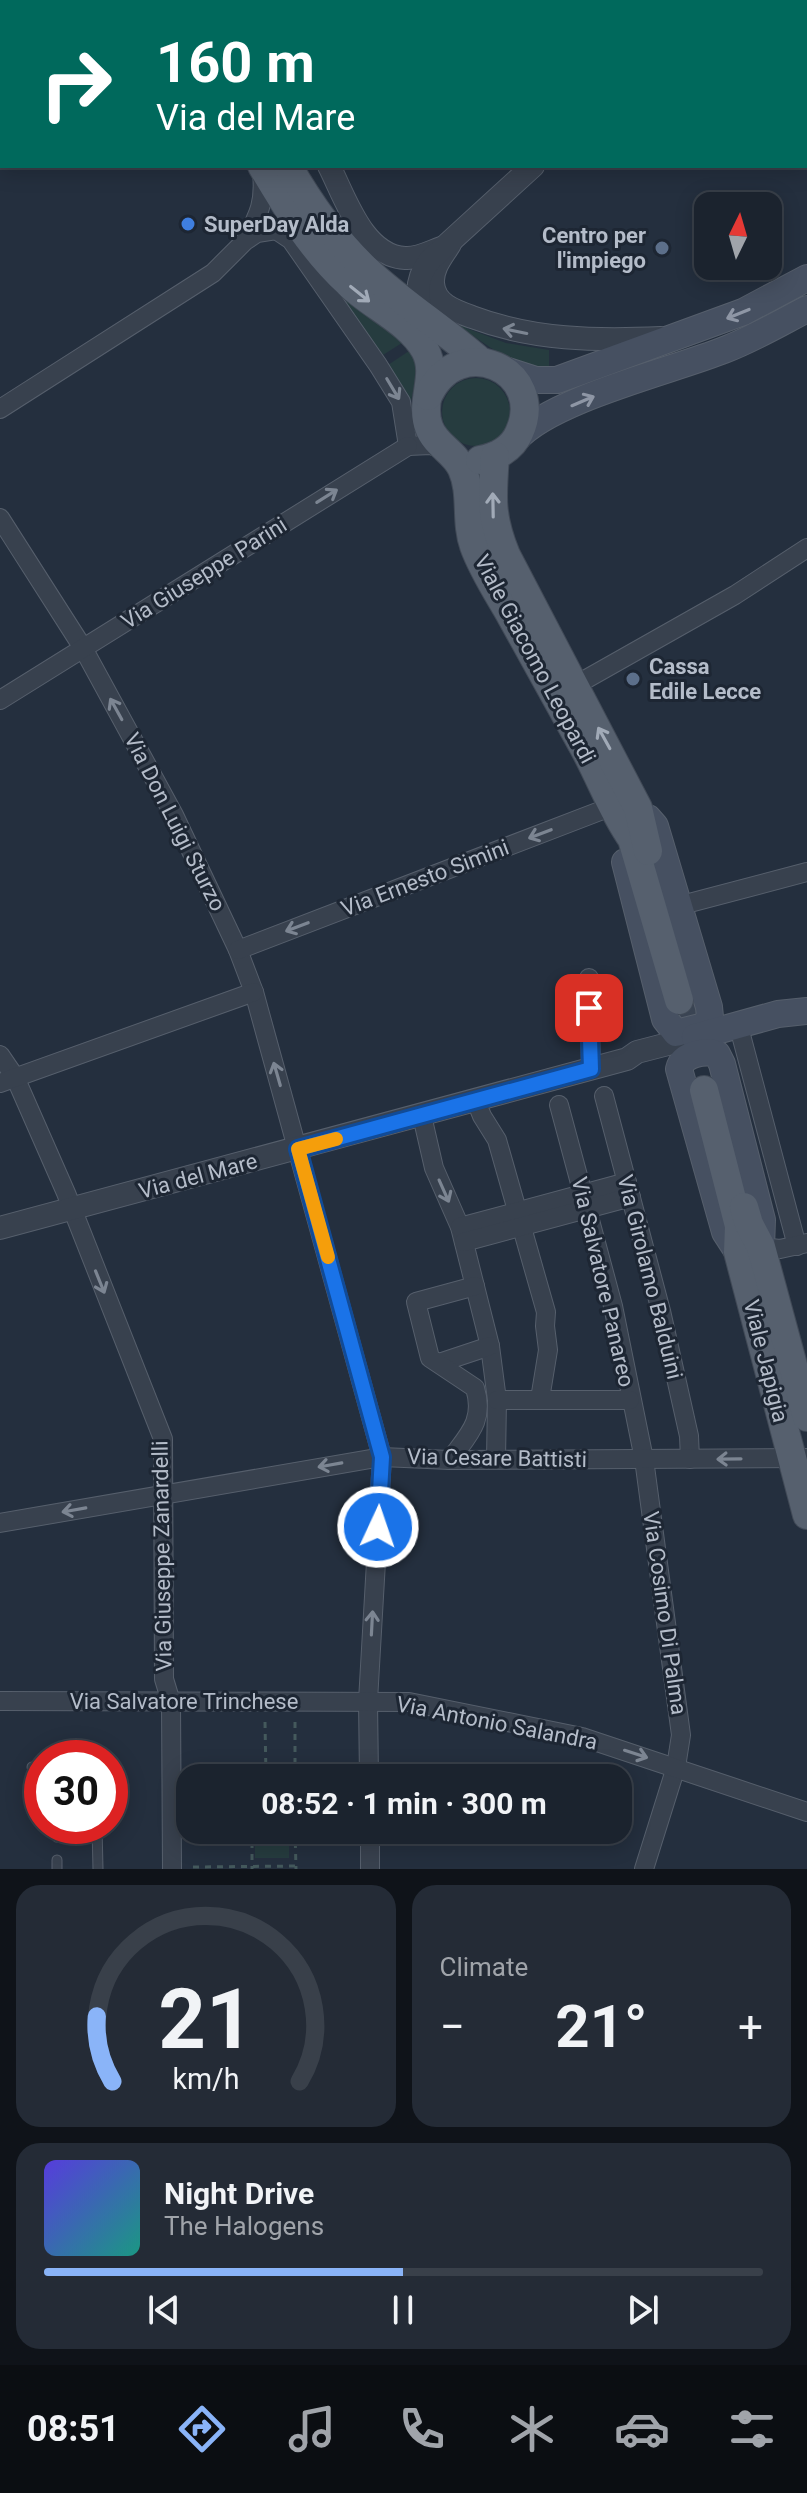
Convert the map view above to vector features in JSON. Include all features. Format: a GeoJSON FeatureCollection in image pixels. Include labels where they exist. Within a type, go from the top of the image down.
{"type":"FeatureCollection","features":[{"type":"Feature","properties":{"kind":"main road","name":"Viale Giacomo Leopardi"},"geometry":{"type":"LineString","coordinates":[[263,168],[289,213],[333,269],[363,297],[399,322],[424,347],[432,379],[427,398],[428,425],[433,436],[457,459],[467,485],[469,522],[479,558],[585,749],[623,811],[641,827],[686,1005]]}},
{"type":"Feature","properties":{"kind":"main road","name":"Viale Giacomo Leopardi"},"geometry":{"type":"LineString","coordinates":[[289,168],[329,230],[370,273],[521,390],[525,405],[523,424],[506,448],[492,514],[495,528],[506,555],[606,742],[623,811]]}},
{"type":"Feature","properties":{"kind":"main road"},"geometry":{"type":"LineString","coordinates":[[427,398],[444,372],[462,363],[492,366],[536,380],[557,380],[743,312],[807,278]]}},
{"type":"Feature","properties":{"kind":"main road"},"geometry":{"type":"LineString","coordinates":[[448,452],[469,460],[506,448],[538,421],[579,402],[724,350],[807,309]]}},
{"type":"Feature","properties":{"kind":"main road","name":"Viale Giacomo Leopardi"},"geometry":{"type":"LineString","coordinates":[[623,811],[655,826],[678,906],[686,1005]]}},
{"type":"Feature","properties":{"kind":"main road"},"geometry":{"type":"LineString","coordinates":[[686,1005],[725,1022],[738,1032]]}},
{"type":"Feature","properties":{"kind":"main road"},"geometry":{"type":"LineString","coordinates":[[696,1041],[738,1032],[778,1014],[804,1012]]}},
{"type":"Feature","properties":{"kind":"main road"},"geometry":{"type":"LineString","coordinates":[[713,1080],[724,1051],[738,1032]]}},
{"type":"Feature","properties":{"kind":"main road"},"geometry":{"type":"LineString","coordinates":[[679,1069],[685,1058],[710,1051],[717,1054],[713,1080]]}},
{"type":"Feature","properties":{"kind":"main road","name":"Viale Japigia"},"geometry":{"type":"LineString","coordinates":[[679,1069],[725,1232],[749,1250],[800,1364],[807,1417]]}},
{"type":"Feature","properties":{"kind":"main road","name":"Viale Japigia"},"geometry":{"type":"LineString","coordinates":[[713,1080],[749,1224],[749,1250],[799,1458],[807,1515]]}},
{"type":"Feature","properties":{"kind":"street"},"geometry":{"type":"LineString","coordinates":[[245,241],[262,205],[262,168]]}},
{"type":"Feature","properties":{"kind":"street"},"geometry":{"type":"LineString","coordinates":[[330,168],[363,231],[385,251],[407,258],[450,244]]}},
{"type":"Feature","properties":{"kind":"street"},"geometry":{"type":"LineString","coordinates":[[424,317],[419,304],[418,286],[422,270],[531,168]]}},
{"type":"Feature","properties":{"kind":"street"},"geometry":{"type":"LineString","coordinates":[[0,409],[213,273],[245,241],[269,230],[284,234],[298,250],[378,365],[401,402],[408,446],[431,445],[448,452]]}},
{"type":"Feature","properties":{"kind":"street"},"geometry":{"type":"LineString","coordinates":[[450,244],[434,270],[433,283],[435,294],[442,304],[462,314],[502,328],[554,337],[624,340],[677,337]]}},
{"type":"Feature","properties":{"kind":"street","name":"Via Giuseppe Parini"},"geometry":{"type":"LineString","coordinates":[[0,700],[408,446]]}},
{"type":"Feature","properties":{"kind":"street","name":"Via Don Luigi Sturzo"},"geometry":{"type":"LineString","coordinates":[[0,518],[83,648],[174,815],[238,950],[254,992],[382,1457],[368,1701],[369,1764]]}},
{"type":"Feature","properties":{"kind":"street"},"geometry":{"type":"LineString","coordinates":[[574,686],[735,595],[807,548]]}},
{"type":"Feature","properties":{"kind":"street","name":"Via Ernesto Simini"},"geometry":{"type":"LineString","coordinates":[[238,950],[623,811]]}},
{"type":"Feature","properties":{"kind":"street"},"geometry":{"type":"LineString","coordinates":[[678,906],[807,872]]}},
{"type":"Feature","properties":{"kind":"street"},"geometry":{"type":"LineString","coordinates":[[589,978],[591,1069]]}},
{"type":"Feature","properties":{"kind":"street"},"geometry":{"type":"LineString","coordinates":[[7,1080],[254,992]]}},
{"type":"Feature","properties":{"kind":"street"},"geometry":{"type":"LineString","coordinates":[[679,1069],[654,1052],[686,1005]]}},
{"type":"Feature","properties":{"kind":"street"},"geometry":{"type":"LineString","coordinates":[[738,1032],[802,1245],[749,1250]]}},
{"type":"Feature","properties":{"kind":"street","name":"Via del Mare"},"geometry":{"type":"LineString","coordinates":[[0,1228],[422,1116],[627,1059],[637,1052],[654,1052],[696,1041]]}},
{"type":"Feature","properties":{"kind":"street","name":"Via Giuseppe Zanardelli"},"geometry":{"type":"LineString","coordinates":[[0,1055],[7,1080],[72,1210],[163,1439],[165,1687],[171,1702],[172,1869]]}},
{"type":"Feature","properties":{"kind":"street","name":"Via Girolamo Balduini"},"geometry":{"type":"LineString","coordinates":[[604,1096],[661,1311],[689,1436],[690,1459]]}},
{"type":"Feature","properties":{"kind":"street"},"geometry":{"type":"LineString","coordinates":[[476,1101],[497,1140],[521,1218],[546,1312],[548,1350],[561,1399]]}},
{"type":"Feature","properties":{"kind":"street","name":"Via Salvatore Panareo"},"geometry":{"type":"LineString","coordinates":[[559,1105],[613,1306],[644,1459]]}},
{"type":"Feature","properties":{"kind":"street"},"geometry":{"type":"LineString","coordinates":[[422,1116],[434,1168],[462,1235],[490,1346],[497,1400],[496,1459]]}},
{"type":"Feature","properties":{"kind":"street"},"geometry":{"type":"LineString","coordinates":[[462,1235],[629,1189]]}},
{"type":"Feature","properties":{"kind":"street"},"geometry":{"type":"LineString","coordinates":[[450,1460],[479,1419],[477,1392],[430,1358],[416,1302],[475,1286]]}},
{"type":"Feature","properties":{"kind":"street"},"geometry":{"type":"LineString","coordinates":[[439,1363],[490,1346]]}},
{"type":"Feature","properties":{"kind":"street"},"geometry":{"type":"LineString","coordinates":[[540,1399],[548,1350]]}},
{"type":"Feature","properties":{"kind":"street"},"geometry":{"type":"LineString","coordinates":[[497,1400],[630,1400]]}},
{"type":"Feature","properties":{"kind":"street","name":"Via Cesare Battisti"},"geometry":{"type":"LineString","coordinates":[[0,1523],[382,1457],[450,1460],[799,1458]]}},
{"type":"Feature","properties":{"kind":"street","name":"Via Cosimo Di Palma"},"geometry":{"type":"LineString","coordinates":[[644,1459],[681,1735],[676,1767],[644,1869]]}},
{"type":"Feature","properties":{"kind":"street","name":"Via Salvatore Trinchese"},"geometry":{"type":"LineString","coordinates":[[0,1701],[368,1701]]}},
{"type":"Feature","properties":{"kind":"street","name":"Via Antonio Salandra"},"geometry":{"type":"LineString","coordinates":[[368,1701],[409,1702],[582,1737],[807,1812]]}},
{"type":"Feature","properties":{"kind":"street"},"geometry":{"type":"LineString","coordinates":[[370,1844],[370,1869]]}},
{"type":"Feature","properties":{"kind":"lane"},"geometry":{"type":"LineString","coordinates":[[97,1844],[98,1869]]}},
{"type":"Feature","properties":{"kind":"path"},"geometry":{"type":"LineString","coordinates":[[265,1722],[266,1764]]}},
{"type":"Feature","properties":{"kind":"path"},"geometry":{"type":"LineString","coordinates":[[295,1722],[295,1764]]}},
{"type":"Feature","properties":{"kind":"path"},"geometry":{"type":"LineString","coordinates":[[252,1844],[252,1868]]}},
{"type":"Feature","properties":{"kind":"path"},"geometry":{"type":"LineString","coordinates":[[193,1867],[296,1867],[295,1844]]}},
{"type":"Feature","properties":{"kind":"green space"},"geometry":{"type":"Polygon","coordinates":[[[327,278],[405,341],[383,355],[327,278]]]}},
{"type":"Feature","properties":{"kind":"green space"},"geometry":{"type":"Polygon","coordinates":[[[439,313],[467,322],[466,328],[506,343],[549,350],[549,369],[524,367],[439,313]]]}},
{"type":"Feature","properties":{"kind":"green space"},"geometry":{"type":"Polygon","coordinates":[[[412,349],[419,361],[410,406],[388,365],[412,349]]]}},
{"type":"Feature","properties":{"kind":"green space"},"geometry":{"type":"Polygon","coordinates":[[[476,378],[500,388],[510,412],[500,436],[476,446],[452,436],[442,412],[452,388],[476,378]]]}},
{"type":"Feature","properties":{"kind":"green space"},"geometry":{"type":"Polygon","coordinates":[[[255,1844],[289,1844],[289,1858],[255,1858],[255,1844]]]}},
{"type":"Feature","properties":{"kind":"tunnel"},"geometry":{"type":"LineString","coordinates":[[679,1000],[704,1090]]}},
{"type":"Feature","properties":{"kind":"slow traffic"},"geometry":{"type":"LineString","coordinates":[[328,1257],[298,1149],[336,1139]]}},
{"type":"Feature","properties":{"kind":"place","name":"SuperDay Alda"},"geometry":{"type":"Point","coordinates":[188,224]}},
{"type":"Feature","properties":{"kind":"place","name":"Centro per l'impiego"},"geometry":{"type":"Point","coordinates":[662,248]}},
{"type":"Feature","properties":{"kind":"place","name":"Cassa Edile Lecce"},"geometry":{"type":"Point","coordinates":[633,679]}},
{"type":"Feature","properties":{"kind":"route"},"geometry":{"type":"LineString","coordinates":[[378,1527],[382,1457],[298,1149],[591,1069],[589,1008]]}}]}
